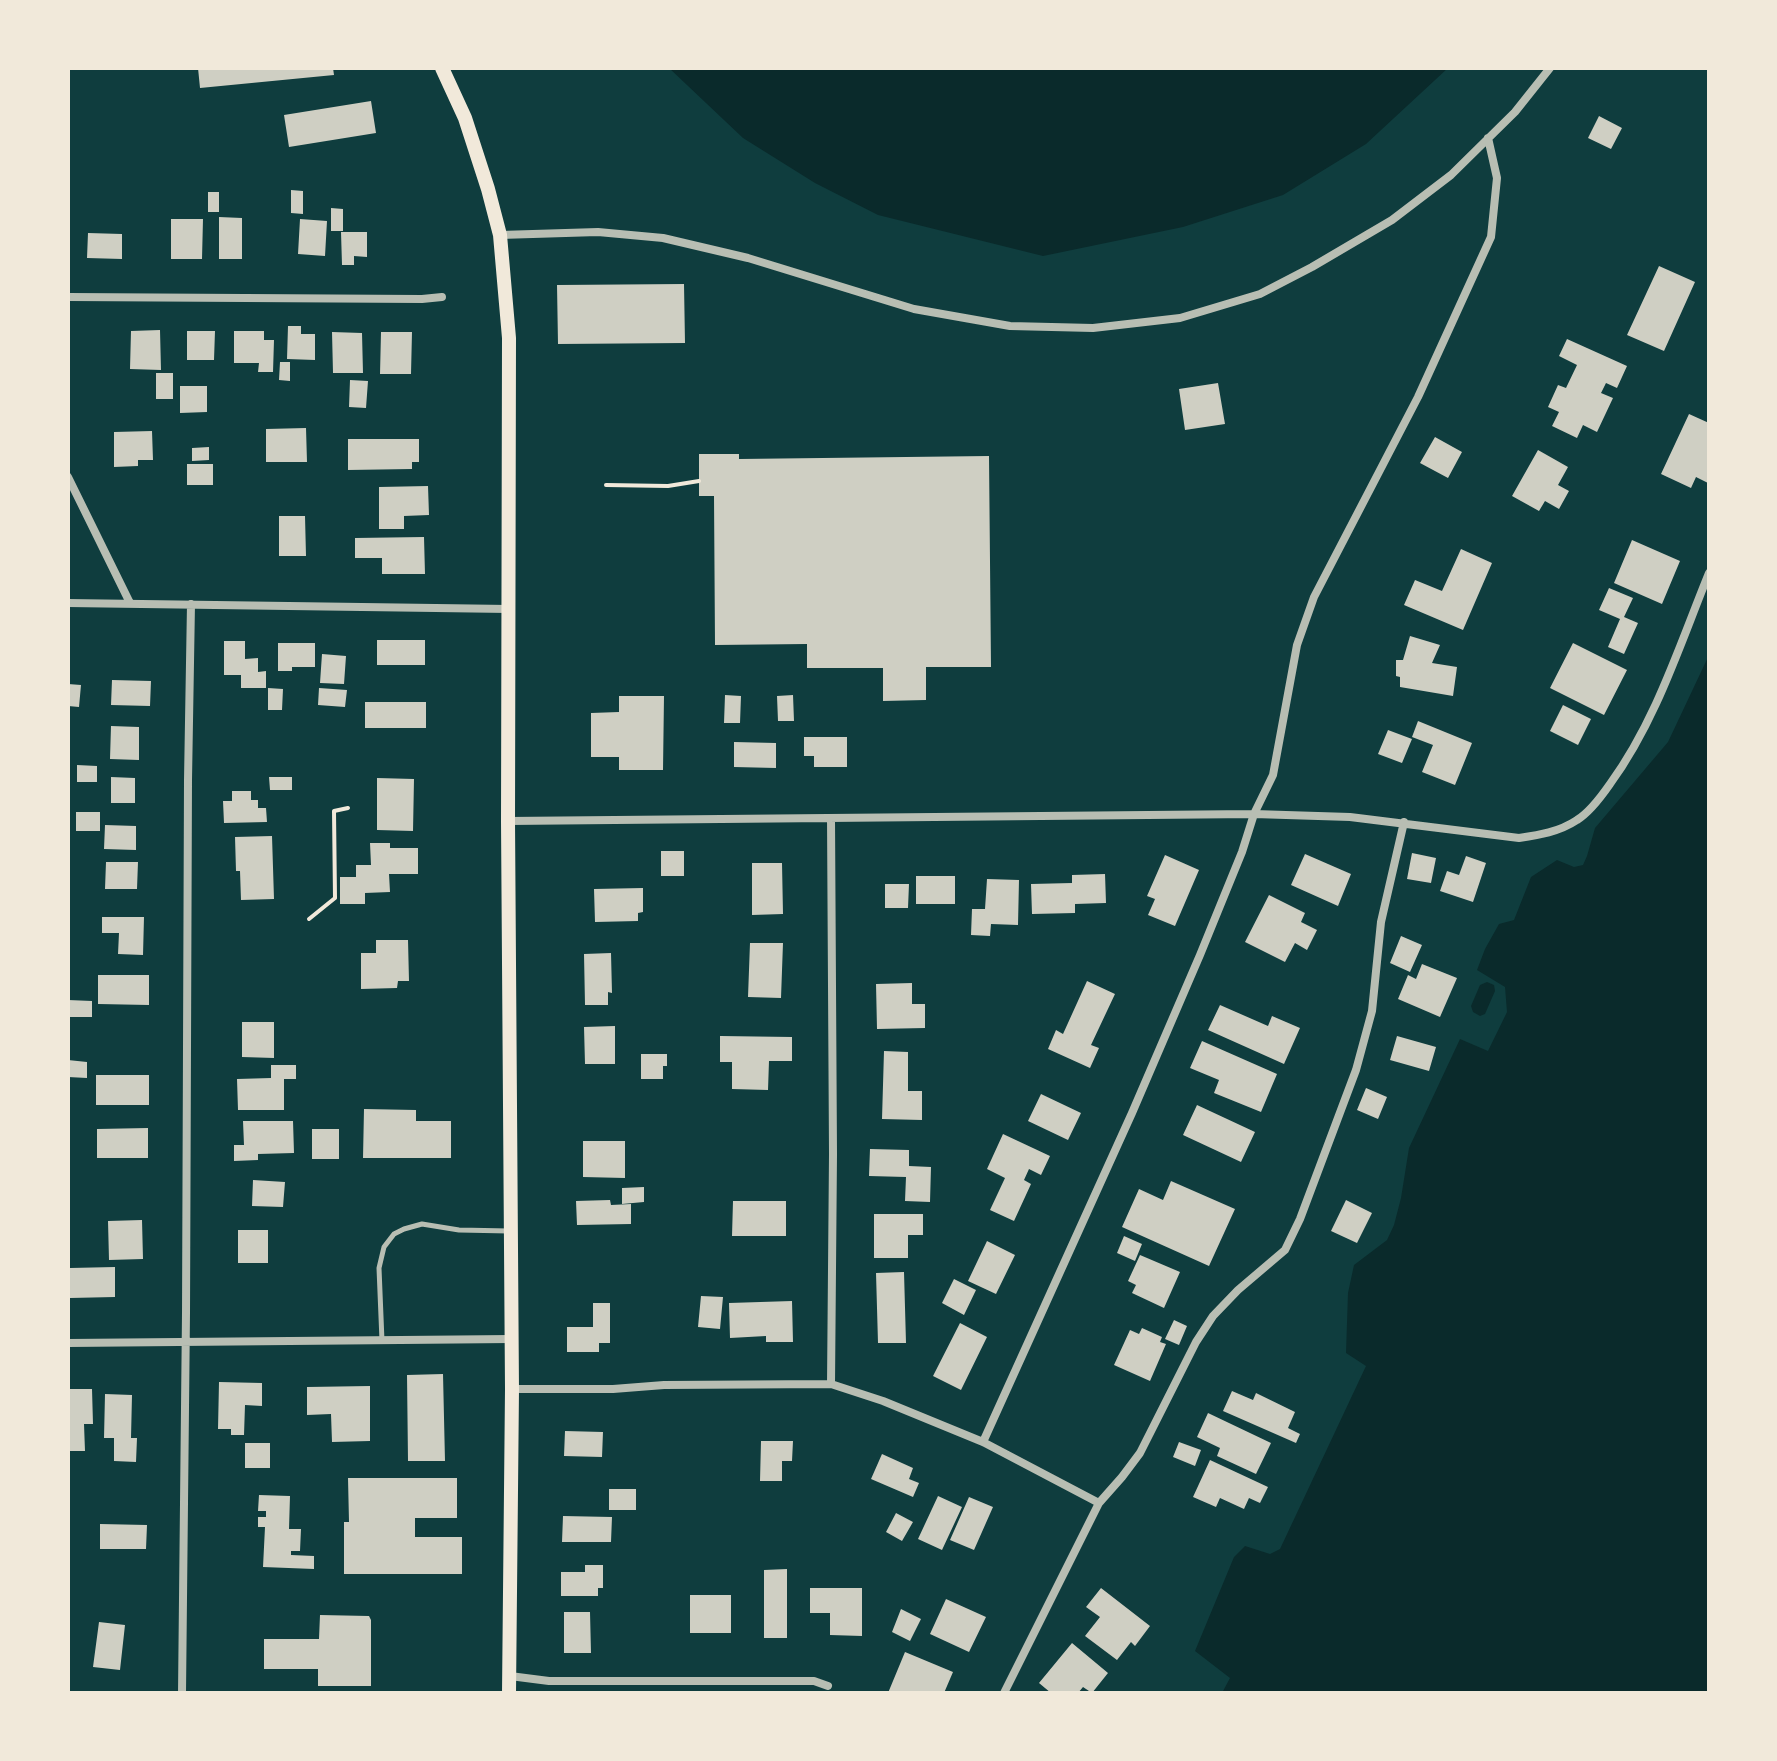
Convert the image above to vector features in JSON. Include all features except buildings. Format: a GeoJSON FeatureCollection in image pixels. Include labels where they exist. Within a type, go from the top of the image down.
{"type":"FeatureCollection","features":[{"type":"Feature","properties":{"kind":"main road"},"geometry":{"type":"LineString","coordinates":[[442,68],[465,118],[500,235],[509,338],[512,1389],[509,1693]]}},
{"type":"Feature","properties":{"kind":"street"},"geometry":{"type":"LineString","coordinates":[[500,235],[598,232],[663,238],[748,258],[914,309],[1010,326],[1093,328],[1180,318],[1260,294],[1392,220],[1451,175],[1515,112],[1550,68]]}},
{"type":"Feature","properties":{"kind":"street"},"geometry":{"type":"LineString","coordinates":[[983,1442],[1132,1113],[1242,852],[1254,814],[1273,775],[1297,645],[1314,597],[1418,397],[1491,237],[1497,178],[1488,138]]}},
{"type":"Feature","properties":{"kind":"street"},"geometry":{"type":"LineString","coordinates":[[68,297],[442,297]]}},
{"type":"Feature","properties":{"kind":"street"},"geometry":{"type":"LineString","coordinates":[[68,477],[130,603]]}},
{"type":"Feature","properties":{"kind":"street"},"geometry":{"type":"LineString","coordinates":[[508,821],[1254,814],[1350,817],[1519,838],[1545,834],[1580,819],[1624,764],[1674,662],[1709,573]]}},
{"type":"Feature","properties":{"kind":"street"},"geometry":{"type":"LineString","coordinates":[[68,603],[509,609]]}},
{"type":"Feature","properties":{"kind":"street"},"geometry":{"type":"LineString","coordinates":[[182,1693],[191,604]]}},
{"type":"Feature","properties":{"kind":"street"},"geometry":{"type":"LineString","coordinates":[[831,818],[831,1384]]}},
{"type":"Feature","properties":{"kind":"street"},"geometry":{"type":"LineString","coordinates":[[1004,1693],[1099,1503],[1140,1453],[1196,1342],[1213,1316],[1238,1290],[1285,1250],[1300,1219],[1356,1070],[1372,1011],[1381,922],[1404,822]]}},
{"type":"Feature","properties":{"kind":"street"},"geometry":{"type":"LineString","coordinates":[[68,1343],[511,1339]]}},
{"type":"Feature","properties":{"kind":"street"},"geometry":{"type":"LineString","coordinates":[[512,1389],[831,1384],[883,1401],[983,1442],[1099,1503]]}},
{"type":"Feature","properties":{"kind":"street"},"geometry":{"type":"LineString","coordinates":[[510,1676],[549,1681],[814,1681],[828,1686]]}},
{"type":"Feature","properties":{"kind":"lane"},"geometry":{"type":"LineString","coordinates":[[382,1341],[379,1268],[384,1247],[394,1234],[422,1224],[459,1230],[510,1231]]}},
{"type":"Feature","properties":{"kind":"path"},"geometry":{"type":"LineString","coordinates":[[606,485],[668,486],[699,481]]}},
{"type":"Feature","properties":{"kind":"path"},"geometry":{"type":"LineString","coordinates":[[309,919],[335,898],[334,811],[348,808]]}},
{"type":"Feature","properties":{"kind":"water"},"geometry":{"type":"Polygon","coordinates":[[[669,68],[1448,68],[1366,144],[1283,195],[1183,227],[1043,256],[878,215],[815,183],[743,138],[669,68]]]}},
{"type":"Feature","properties":{"kind":"water"},"geometry":{"type":"Polygon","coordinates":[[[1709,655],[1709,1693],[1222,1693],[1230,1678],[1195,1651],[1234,1557],[1245,1546],[1270,1554],[1280,1549],[1366,1366],[1346,1353],[1348,1293],[1354,1265],[1387,1240],[1401,1198],[1409,1148],[1460,1039],[1488,1051],[1507,1012],[1505,987],[1477,970],[1485,949],[1499,924],[1514,920],[1531,877],[1557,860],[1574,867],[1583,865],[1595,828],[1668,742],[1709,655]]]}},
{"type":"Feature","properties":{"kind":"water"},"geometry":{"type":"Polygon","coordinates":[[[1487,982],[1494,985],[1495,991],[1485,1014],[1480,1016],[1473,1012],[1471,1006],[1480,985],[1487,982]]]}}]}
